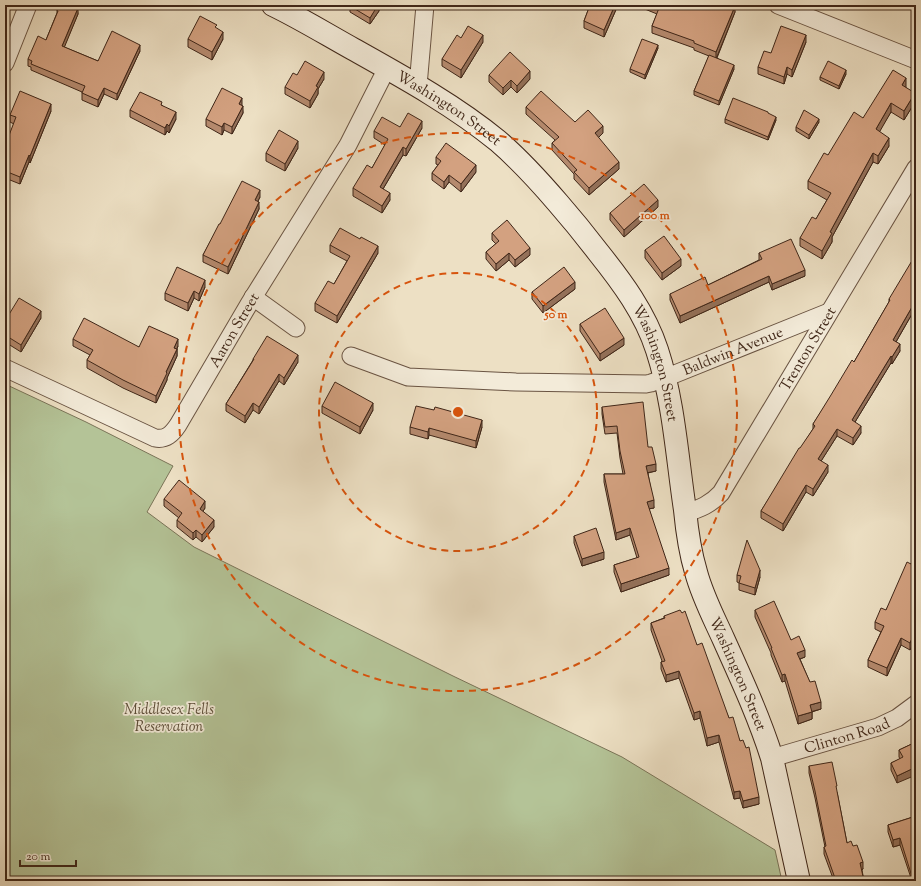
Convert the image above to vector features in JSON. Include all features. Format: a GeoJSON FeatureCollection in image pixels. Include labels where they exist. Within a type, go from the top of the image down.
{"type":"FeatureCollection","features":[{"type":"Feature","properties":{"kind":"main road","name":"Washington Street"},"geometry":{"type":"LineString","coordinates":[[273,5],[387,68],[456,109],[499,142],[541,183],[586,236],[635,302],[652,336],[665,378],[672,411],[692,556],[700,585],[757,715],[772,758],[798,881]]}},
{"type":"Feature","properties":{"kind":"street"},"geometry":{"type":"LineString","coordinates":[[5,63],[28,5]]}},
{"type":"Feature","properties":{"kind":"street"},"geometry":{"type":"LineString","coordinates":[[418,86],[425,5]]}},
{"type":"Feature","properties":{"kind":"street"},"geometry":{"type":"LineString","coordinates":[[778,5],[798,9],[916,60]]}},
{"type":"Feature","properties":{"kind":"street","name":"Aaron Street"},"geometry":{"type":"LineString","coordinates":[[5,368],[153,437],[164,438],[170,435],[178,425],[253,297],[348,145],[387,68]]}},
{"type":"Feature","properties":{"kind":"street","name":"Trenton Street"},"geometry":{"type":"LineString","coordinates":[[685,512],[694,511],[712,502],[721,493],[916,168]]}},
{"type":"Feature","properties":{"kind":"street"},"geometry":{"type":"LineString","coordinates":[[253,297],[296,328]]}},
{"type":"Feature","properties":{"kind":"street","name":"Baldwin Avenue"},"geometry":{"type":"LineString","coordinates":[[350,356],[408,377],[516,382],[646,384],[665,378],[829,312]]}},
{"type":"Feature","properties":{"kind":"street","name":"Clinton Road"},"geometry":{"type":"LineString","coordinates":[[772,758],[878,727],[897,718],[916,704]]}},
{"type":"Feature","properties":{"kind":"green space","name":"Middlesex Fells Reservation"},"geometry":{"type":"Polygon","coordinates":[[[5,384],[86,422],[173,466],[147,512],[194,547],[453,676],[622,757],[775,850],[782,881],[5,881],[5,384]]]}},
{"type":"Feature","properties":{"kind":"building"},"geometry":{"type":"Polygon","coordinates":[[[59,5],[75,5],[74,6],[78,8],[62,46],[98,61],[112,31],[140,45],[117,94],[104,88],[98,100],[82,93],[85,86],[31,64],[32,61],[28,59],[38,36],[46,40],[59,5]]]}},
{"type":"Feature","properties":{"kind":"building"},"geometry":{"type":"Polygon","coordinates":[[[350,5],[378,5],[370,18],[350,5]]]}},
{"type":"Feature","properties":{"kind":"building"},"geometry":{"type":"Polygon","coordinates":[[[590,5],[615,5],[604,30],[584,21],[590,5]]]}},
{"type":"Feature","properties":{"kind":"building"},"geometry":{"type":"Polygon","coordinates":[[[651,5],[735,6],[716,52],[694,43],[694,41],[652,26],[659,8],[651,5]]]}},
{"type":"Feature","properties":{"kind":"building"},"geometry":{"type":"Polygon","coordinates":[[[200,16],[217,25],[215,27],[223,32],[212,52],[188,39],[200,16]]]}},
{"type":"Feature","properties":{"kind":"building"},"geometry":{"type":"Polygon","coordinates":[[[468,26],[483,35],[461,70],[442,59],[457,35],[461,38],[468,26]]]}},
{"type":"Feature","properties":{"kind":"building"},"geometry":{"type":"Polygon","coordinates":[[[781,26],[806,35],[792,70],[787,67],[784,77],[758,67],[764,51],[771,53],[781,26]]]}},
{"type":"Feature","properties":{"kind":"building"},"geometry":{"type":"Polygon","coordinates":[[[642,39],[658,45],[645,75],[630,69],[642,39]]]}},
{"type":"Feature","properties":{"kind":"building"},"geometry":{"type":"Polygon","coordinates":[[[510,52],[530,71],[517,86],[511,80],[503,88],[489,75],[510,52]]]}},
{"type":"Feature","properties":{"kind":"building"},"geometry":{"type":"Polygon","coordinates":[[[709,55],[734,65],[719,101],[694,91],[709,55]]]}},
{"type":"Feature","properties":{"kind":"building"},"geometry":{"type":"Polygon","coordinates":[[[305,61],[324,72],[310,101],[285,87],[293,73],[297,75],[305,61]]]}},
{"type":"Feature","properties":{"kind":"building"},"geometry":{"type":"Polygon","coordinates":[[[828,61],[846,70],[839,86],[820,77],[828,61]]]}},
{"type":"Feature","properties":{"kind":"building"},"geometry":{"type":"Polygon","coordinates":[[[893,70],[906,78],[902,85],[915,93],[904,111],[891,103],[876,129],[889,138],[878,156],[873,153],[830,232],[832,233],[822,251],[800,238],[812,217],[816,219],[831,193],[808,181],[824,153],[828,155],[854,112],[863,118],[893,70]]]}},
{"type":"Feature","properties":{"kind":"building"},"geometry":{"type":"Polygon","coordinates":[[[222,88],[242,98],[239,104],[243,106],[232,127],[224,123],[222,127],[206,119],[222,88]]]}},
{"type":"Feature","properties":{"kind":"building"},"geometry":{"type":"Polygon","coordinates":[[[20,91],[51,104],[20,177],[5,171],[5,146],[16,117],[10,115],[20,91]]]}},
{"type":"Feature","properties":{"kind":"building"},"geometry":{"type":"Polygon","coordinates":[[[541,91],[575,122],[588,110],[603,126],[595,133],[619,162],[589,188],[574,172],[577,170],[552,143],[559,137],[526,107],[541,91]]]}},
{"type":"Feature","properties":{"kind":"building"},"geometry":{"type":"Polygon","coordinates":[[[140,92],[162,102],[161,105],[176,112],[169,126],[167,124],[165,128],[130,110],[140,92]]]}},
{"type":"Feature","properties":{"kind":"building"},"geometry":{"type":"Polygon","coordinates":[[[733,98],[768,112],[776,117],[768,137],[725,119],[733,98]]]}},
{"type":"Feature","properties":{"kind":"building"},"geometry":{"type":"Polygon","coordinates":[[[804,110],[819,119],[809,135],[796,127],[804,110]]]}},
{"type":"Feature","properties":{"kind":"building"},"geometry":{"type":"Polygon","coordinates":[[[408,113],[422,121],[406,149],[403,147],[380,187],[390,193],[382,206],[353,188],[367,165],[372,168],[388,139],[374,131],[382,117],[400,127],[408,113]]]}},
{"type":"Feature","properties":{"kind":"building"},"geometry":{"type":"Polygon","coordinates":[[[279,130],[298,141],[285,164],[266,153],[279,130]]]}},
{"type":"Feature","properties":{"kind":"building"},"geometry":{"type":"Polygon","coordinates":[[[446,143],[476,165],[461,184],[449,175],[444,182],[432,173],[441,161],[436,157],[446,143]]]}},
{"type":"Feature","properties":{"kind":"building"},"geometry":{"type":"Polygon","coordinates":[[[242,181],[260,190],[255,200],[259,202],[228,267],[203,255],[242,181]]]}},
{"type":"Feature","properties":{"kind":"building"},"geometry":{"type":"Polygon","coordinates":[[[644,184],[658,200],[624,230],[610,213],[644,184]]]}},
{"type":"Feature","properties":{"kind":"building"},"geometry":{"type":"Polygon","coordinates":[[[507,220],[530,248],[515,260],[509,253],[496,264],[486,252],[499,241],[492,233],[507,220]]]}},
{"type":"Feature","properties":{"kind":"building"},"geometry":{"type":"Polygon","coordinates":[[[340,228],[360,239],[361,237],[378,246],[337,316],[315,303],[328,281],[334,284],[350,256],[330,245],[340,228]]]}},
{"type":"Feature","properties":{"kind":"building"},"geometry":{"type":"Polygon","coordinates":[[[664,236],[681,259],[662,273],[645,250],[664,236]]]}},
{"type":"Feature","properties":{"kind":"building"},"geometry":{"type":"Polygon","coordinates":[[[791,239],[805,270],[772,284],[769,276],[680,316],[670,294],[705,277],[708,285],[762,259],[759,253],[791,239]]]}},
{"type":"Feature","properties":{"kind":"building"},"geometry":{"type":"Polygon","coordinates":[[[916,254],[916,300],[893,340],[900,344],[892,357],[891,356],[852,420],[861,426],[853,438],[837,429],[818,459],[828,465],[813,489],[806,485],[783,524],[761,511],[799,448],[815,426],[813,424],[852,360],[854,362],[916,254]]]}},
{"type":"Feature","properties":{"kind":"building"},"geometry":{"type":"Polygon","coordinates":[[[177,267],[205,280],[199,294],[194,291],[188,303],[165,293],[177,267]]]}},
{"type":"Feature","properties":{"kind":"building"},"geometry":{"type":"Polygon","coordinates":[[[564,267],[575,282],[543,306],[532,292],[564,267]]]}},
{"type":"Feature","properties":{"kind":"building"},"geometry":{"type":"Polygon","coordinates":[[[19,298],[41,311],[21,345],[5,335],[5,321],[19,298]]]}},
{"type":"Feature","properties":{"kind":"building"},"geometry":{"type":"Polygon","coordinates":[[[605,308],[624,338],[600,354],[580,324],[605,308]]]}},
{"type":"Feature","properties":{"kind":"building"},"geometry":{"type":"Polygon","coordinates":[[[84,318],[139,347],[149,326],[178,339],[174,348],[177,349],[156,396],[87,360],[93,350],[73,339],[84,318]]]}},
{"type":"Feature","properties":{"kind":"building"},"geometry":{"type":"Polygon","coordinates":[[[267,336],[298,355],[284,378],[279,374],[259,407],[253,403],[245,416],[226,404],[267,336]]]}},
{"type":"Feature","properties":{"kind":"building"},"geometry":{"type":"Polygon","coordinates":[[[335,382],[373,403],[360,427],[322,406],[335,382]]]}},
{"type":"Feature","properties":{"kind":"building"},"geometry":{"type":"Polygon","coordinates":[[[643,402],[648,447],[652,447],[656,464],[646,466],[654,500],[647,502],[669,568],[621,584],[614,565],[639,557],[630,528],[616,533],[604,474],[625,474],[617,426],[605,427],[602,407],[643,402]]]}},
{"type":"Feature","properties":{"kind":"building"},"geometry":{"type":"Polygon","coordinates":[[[416,406],[434,410],[435,407],[482,420],[476,441],[429,428],[428,432],[410,427],[416,406]]]}},
{"type":"Feature","properties":{"kind":"building"},"geometry":{"type":"Polygon","coordinates":[[[179,480],[205,501],[200,509],[214,520],[202,535],[196,530],[193,533],[177,520],[182,513],[164,499],[179,480]]]}},
{"type":"Feature","properties":{"kind":"building"},"geometry":{"type":"Polygon","coordinates":[[[596,528],[604,552],[582,559],[574,536],[596,528]]]}},
{"type":"Feature","properties":{"kind":"building"},"geometry":{"type":"Polygon","coordinates":[[[747,540],[760,570],[755,588],[739,583],[741,576],[737,575],[747,540]]]}},
{"type":"Feature","properties":{"kind":"building"},"geometry":{"type":"Polygon","coordinates":[[[916,553],[916,629],[910,643],[901,638],[887,668],[868,660],[884,626],[875,622],[881,608],[886,610],[907,562],[911,564],[916,553]]]}},
{"type":"Feature","properties":{"kind":"building"},"geometry":{"type":"Polygon","coordinates":[[[774,601],[791,640],[799,636],[805,650],[797,653],[810,682],[815,681],[821,702],[810,705],[812,712],[798,716],[785,674],[782,675],[755,610],[774,601]]]}},
{"type":"Feature","properties":{"kind":"building"},"geometry":{"type":"Polygon","coordinates":[[[680,610],[682,613],[685,611],[697,645],[702,643],[729,718],[733,717],[740,741],[743,740],[746,748],[749,747],[759,797],[743,801],[740,791],[734,792],[719,735],[707,738],[700,711],[694,713],[679,671],[666,675],[661,662],[665,661],[651,623],[680,610]]]}},
{"type":"Feature","properties":{"kind":"building"},"geometry":{"type":"Polygon","coordinates":[[[916,742],[916,767],[897,776],[891,763],[903,757],[899,750],[916,742]]]}},
{"type":"Feature","properties":{"kind":"building"},"geometry":{"type":"Polygon","coordinates":[[[832,762],[847,843],[851,841],[853,846],[857,845],[863,862],[860,863],[864,881],[836,881],[824,847],[826,846],[809,766],[832,762]]]}},
{"type":"Feature","properties":{"kind":"building"},"geometry":{"type":"Polygon","coordinates":[[[916,816],[916,879],[913,880],[900,838],[893,840],[888,825],[916,816]]]}}]}
